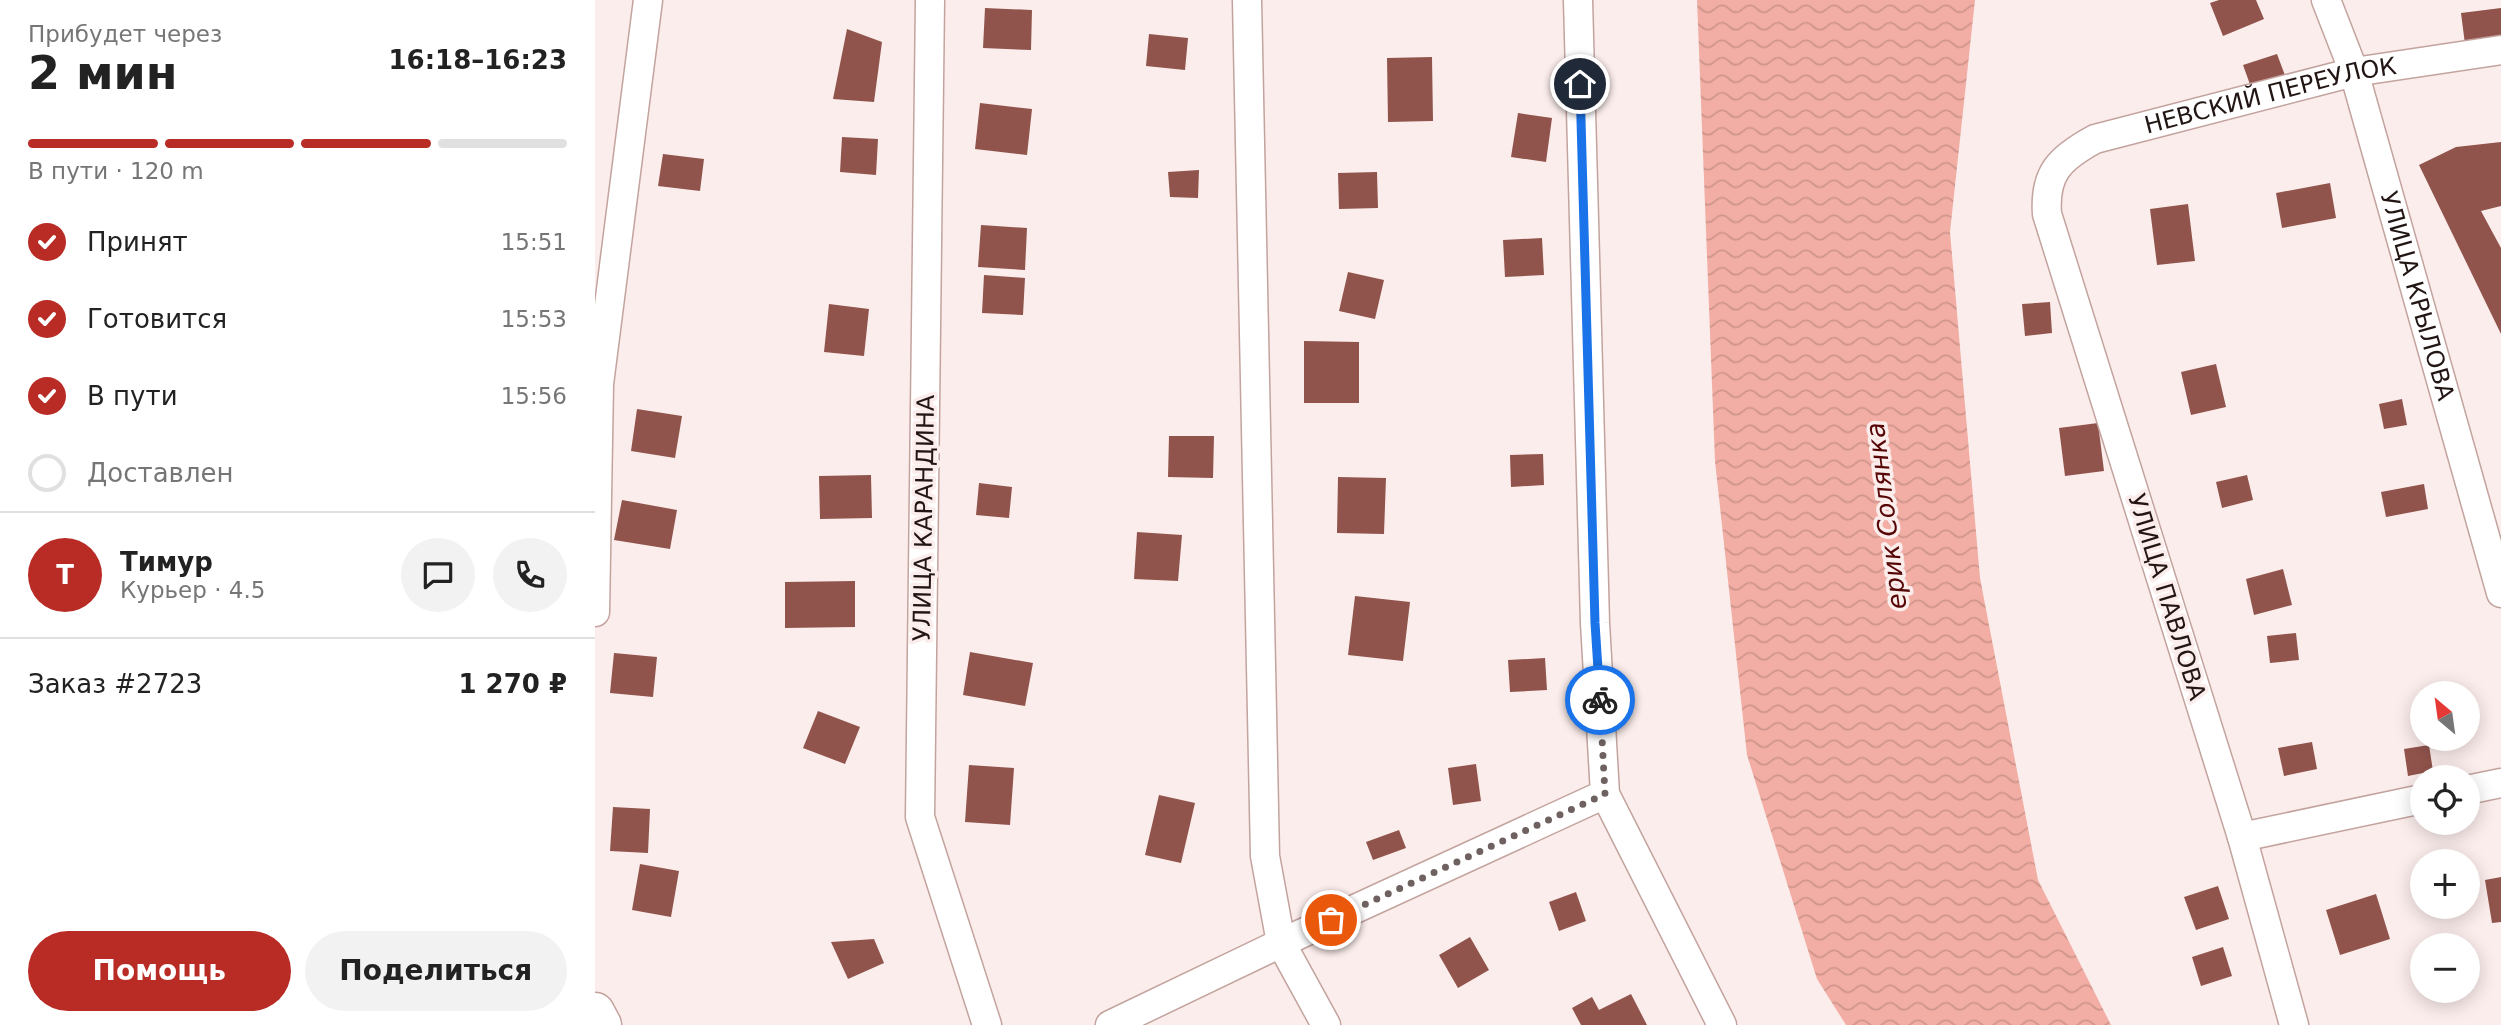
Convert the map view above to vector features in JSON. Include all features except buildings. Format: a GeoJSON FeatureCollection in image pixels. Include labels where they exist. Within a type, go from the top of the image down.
{"type":"FeatureCollection","features":[{"type":"Feature","properties":{"kind":"street"},"geometry":{"type":"LineString","coordinates":[[595,612],[599,384],[648,0]]}},
{"type":"Feature","properties":{"kind":"street","name":"УЛИЦА КАРАНДИНА"},"geometry":{"type":"LineString","coordinates":[[930,0],[921,817],[988,1025]]}},
{"type":"Feature","properties":{"kind":"street"},"geometry":{"type":"LineString","coordinates":[[1247,0],[1265,856],[1281,943],[1326,1025]]}},
{"type":"Feature","properties":{"kind":"street"},"geometry":{"type":"LineString","coordinates":[[1578,0],[1595,623],[1605,794],[1722,1025]]}},
{"type":"Feature","properties":{"kind":"street","name":"УЛИЦА КРЫЛОВА"},"geometry":{"type":"LineString","coordinates":[[2326,0],[2354,72],[2501,593]]}},
{"type":"Feature","properties":{"kind":"street","name":"НЕВСКИЙ ПЕРЕУЛОК"},"geometry":{"type":"LineString","coordinates":[[2054,170],[2071,152],[2095,139],[2354,72],[2501,50]]}},
{"type":"Feature","properties":{"kind":"street","name":"УЛИЦА ПАВЛОВА"},"geometry":{"type":"LineString","coordinates":[[2054,170],[2046,193],[2047,214],[2242,836],[2294,1025]]}},
{"type":"Feature","properties":{"kind":"street"},"geometry":{"type":"LineString","coordinates":[[2480,787],[2501,783]]}},
{"type":"Feature","properties":{"kind":"street"},"geometry":{"type":"LineString","coordinates":[[1110,1025],[1605,794]]}},
{"type":"Feature","properties":{"kind":"street"},"geometry":{"type":"LineString","coordinates":[[2242,836],[2410,801]]}},
{"type":"Feature","properties":{"kind":"street"},"geometry":{"type":"LineString","coordinates":[[595,1012],[602,1025]]}},
{"type":"Feature","properties":{"kind":"water","name":"ерик Солянка"},"geometry":{"type":"Polygon","coordinates":[[[1697,0],[1975,0],[1950,232],[1980,578],[2038,880],[2111,1025],[1846,1025],[1817,979],[1747,755],[1715,461],[1697,0]]]}},
{"type":"Feature","properties":{"kind":"way so far"},"geometry":{"type":"LineString","coordinates":[[1331,920],[1605,794],[1600,700]]}},
{"type":"Feature","properties":{"kind":"route"},"geometry":{"type":"LineString","coordinates":[[1580,84],[1595,623],[1600,700]]}}]}
